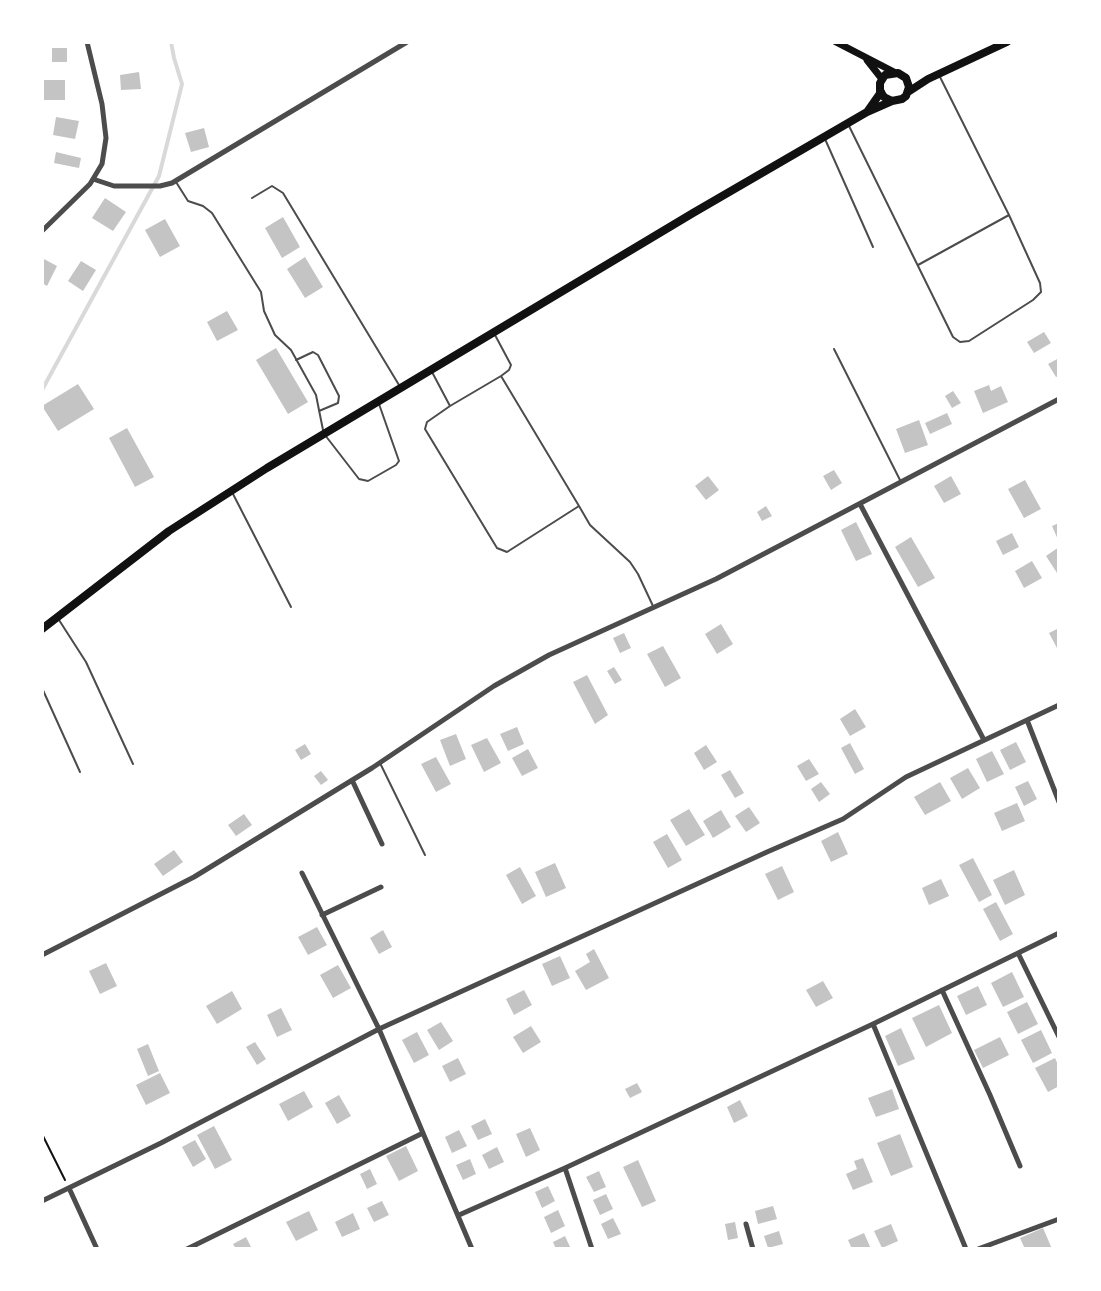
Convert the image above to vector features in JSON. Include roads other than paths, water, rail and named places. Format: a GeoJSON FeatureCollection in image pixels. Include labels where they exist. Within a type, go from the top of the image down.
{"type":"FeatureCollection","features":[{"type":"Feature","properties":{"kind":"highway"},"geometry":{"type":"LineString","coordinates":[[42,629],[169,531],[231,490],[693,213],[867,112],[902,99],[908,92],[928,79],[1007,42]]}},
{"type":"Feature","properties":{"kind":"highway"},"geometry":{"type":"LineString","coordinates":[[867,112],[881,92],[882,79],[885,75],[894,72],[903,74],[909,87],[908,92]]}},
{"type":"Feature","properties":{"kind":"highway"},"geometry":{"type":"LineString","coordinates":[[906,78],[928,79]]}},
{"type":"Feature","properties":{"kind":"highway"},"geometry":{"type":"LineString","coordinates":[[881,92],[884,97],[892,101]]}},
{"type":"Feature","properties":{"kind":"main road"},"geometry":{"type":"LineString","coordinates":[[836,42],[894,72]]}},
{"type":"Feature","properties":{"kind":"main road"},"geometry":{"type":"LineString","coordinates":[[866,58],[882,79]]}},
{"type":"Feature","properties":{"kind":"street"},"geometry":{"type":"LineString","coordinates":[[42,231],[90,184],[102,164],[106,138],[102,104],[87,42]]}},
{"type":"Feature","properties":{"kind":"street"},"geometry":{"type":"LineString","coordinates":[[93,179],[114,186],[160,186],[176,181],[407,42]]}},
{"type":"Feature","properties":{"kind":"street"},"geometry":{"type":"LineString","coordinates":[[42,955],[194,877],[380,763],[512,675],[549,655],[716,579],[1059,399]]}},
{"type":"Feature","properties":{"kind":"street"},"geometry":{"type":"LineString","coordinates":[[860,504],[984,740]]}},
{"type":"Feature","properties":{"kind":"street"},"geometry":{"type":"LineString","coordinates":[[42,1201],[161,1143],[379,1029],[843,819],[906,777],[1059,705]]}},
{"type":"Feature","properties":{"kind":"street"},"geometry":{"type":"LineString","coordinates":[[1027,720],[1059,802]]}},
{"type":"Feature","properties":{"kind":"street"},"geometry":{"type":"LineString","coordinates":[[352,780],[382,843]]}},
{"type":"Feature","properties":{"kind":"street"},"geometry":{"type":"LineString","coordinates":[[302,873],[379,1029],[472,1249]]}},
{"type":"Feature","properties":{"kind":"street"},"geometry":{"type":"LineString","coordinates":[[322,915],[381,887]]}},
{"type":"Feature","properties":{"kind":"street"},"geometry":{"type":"LineString","coordinates":[[459,1215],[873,1024],[1059,933]]}},
{"type":"Feature","properties":{"kind":"street"},"geometry":{"type":"LineString","coordinates":[[1018,953],[1059,1037]]}},
{"type":"Feature","properties":{"kind":"street"},"geometry":{"type":"LineString","coordinates":[[942,990],[1020,1166]]}},
{"type":"Feature","properties":{"kind":"street"},"geometry":{"type":"LineString","coordinates":[[873,1024],[966,1249]]}},
{"type":"Feature","properties":{"kind":"street"},"geometry":{"type":"LineString","coordinates":[[187,1249],[423,1133]]}},
{"type":"Feature","properties":{"kind":"street"},"geometry":{"type":"LineString","coordinates":[[565,1168],[592,1249]]}},
{"type":"Feature","properties":{"kind":"street"},"geometry":{"type":"LineString","coordinates":[[69,1188],[97,1249]]}},
{"type":"Feature","properties":{"kind":"street"},"geometry":{"type":"LineString","coordinates":[[978,1249],[1059,1219]]}},
{"type":"Feature","properties":{"kind":"street"},"geometry":{"type":"LineString","coordinates":[[746,1224],[753,1249]]}},
{"type":"Feature","properties":{"kind":"lane"},"geometry":{"type":"LineString","coordinates":[[848,123],[953,337],[960,342],[969,340],[1033,300],[1041,292],[1040,283],[939,74]]}},
{"type":"Feature","properties":{"kind":"lane"},"geometry":{"type":"LineString","coordinates":[[824,137],[873,248]]}},
{"type":"Feature","properties":{"kind":"lane"},"geometry":{"type":"LineString","coordinates":[[176,181],[188,201],[212,213],[261,292],[264,310],[275,335],[291,350],[316,395],[324,434],[358,479],[368,481],[399,461],[378,402]]}},
{"type":"Feature","properties":{"kind":"lane"},"geometry":{"type":"LineString","coordinates":[[252,198],[272,186],[283,193],[400,388]]}},
{"type":"Feature","properties":{"kind":"lane"},"geometry":{"type":"LineString","coordinates":[[918,266],[1009,215]]}},
{"type":"Feature","properties":{"kind":"lane"},"geometry":{"type":"LineString","coordinates":[[493,332],[511,365],[509,370],[427,422],[425,429],[497,548],[507,552],[579,506]]}},
{"type":"Feature","properties":{"kind":"lane"},"geometry":{"type":"LineString","coordinates":[[834,349],[901,482]]}},
{"type":"Feature","properties":{"kind":"lane"},"geometry":{"type":"LineString","coordinates":[[296,360],[313,352],[318,355],[339,396],[338,403],[319,411]]}},
{"type":"Feature","properties":{"kind":"lane"},"geometry":{"type":"LineString","coordinates":[[430,370],[450,406]]}},
{"type":"Feature","properties":{"kind":"lane"},"geometry":{"type":"LineString","coordinates":[[501,376],[590,525],[630,562],[654,607]]}},
{"type":"Feature","properties":{"kind":"lane"},"geometry":{"type":"LineString","coordinates":[[231,490],[291,607]]}},
{"type":"Feature","properties":{"kind":"lane"},"geometry":{"type":"LineString","coordinates":[[57,617],[86,662],[133,764]]}},
{"type":"Feature","properties":{"kind":"lane"},"geometry":{"type":"LineString","coordinates":[[42,688],[80,772]]}},
{"type":"Feature","properties":{"kind":"lane"},"geometry":{"type":"LineString","coordinates":[[380,763],[425,855]]}},
{"type":"Feature","properties":{"kind":"waterway"},"geometry":{"type":"LineString","coordinates":[[42,390],[159,176],[182,84],[171,42]]}}]}
